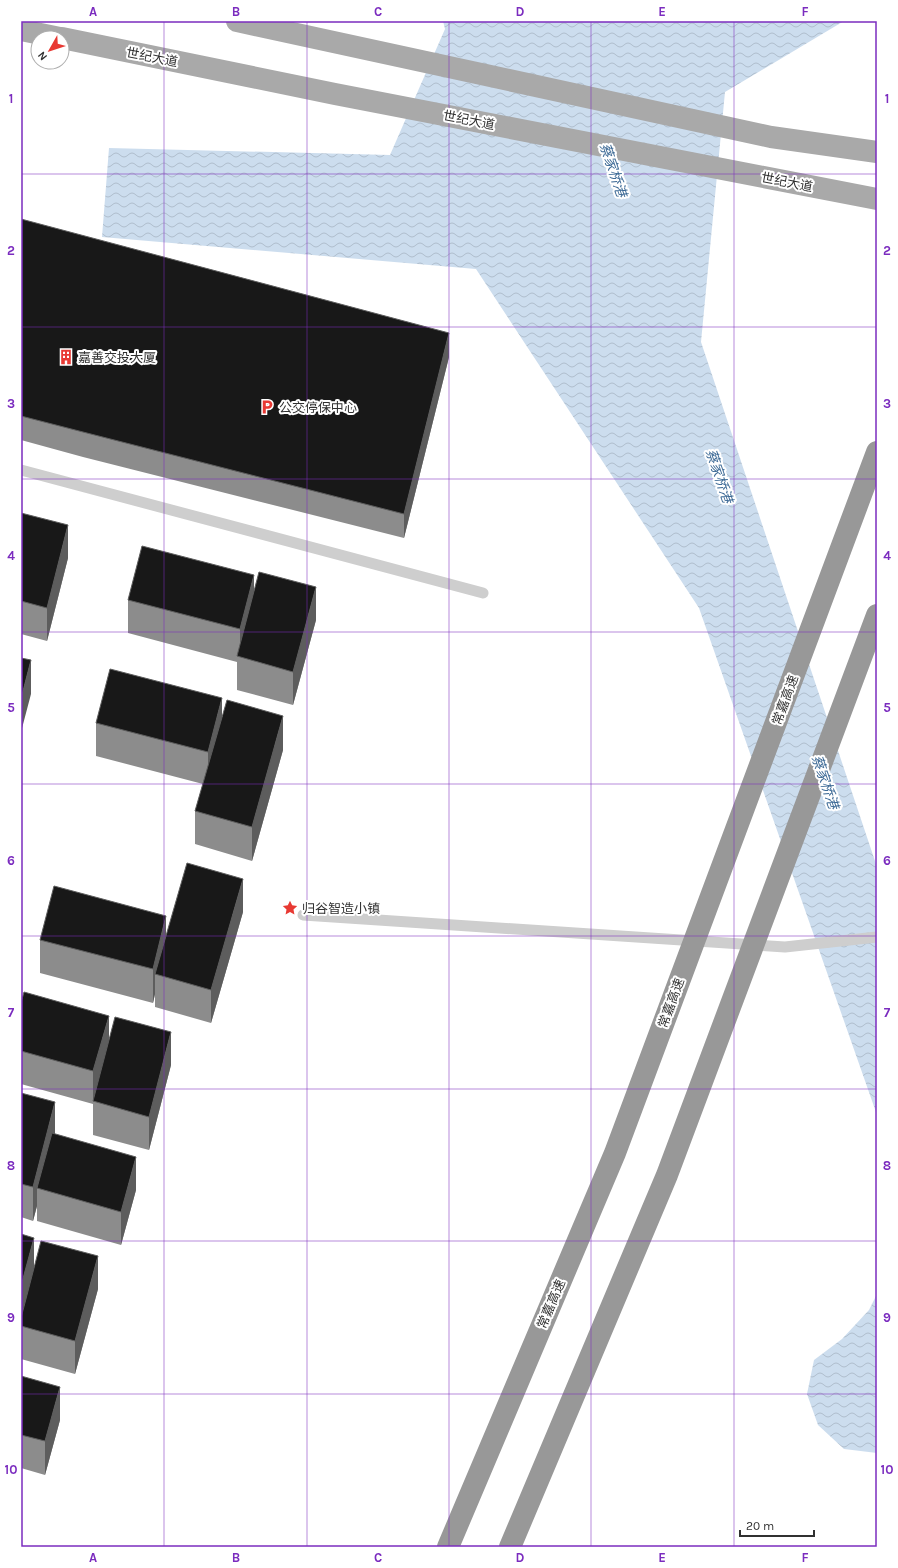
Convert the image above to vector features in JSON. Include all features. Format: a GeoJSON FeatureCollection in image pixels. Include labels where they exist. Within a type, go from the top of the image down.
{"type":"FeatureCollection","features":[{"type":"Feature","properties":{"kind":"highway","name":"常嘉高速"},"geometry":{"type":"LineString","coordinates":[[448,1547],[615,1153],[877,452]]}},
{"type":"Feature","properties":{"kind":"highway"},"geometry":{"type":"LineString","coordinates":[[510,1547],[667,1175],[877,615]]}},
{"type":"Feature","properties":{"kind":"main road"},"geometry":{"type":"LineString","coordinates":[[237,21],[771,136],[877,152]]}},
{"type":"Feature","properties":{"kind":"main road","name":"世纪大道"},"geometry":{"type":"LineString","coordinates":[[70,40],[335,94],[877,199]]}},
{"type":"Feature","properties":{"kind":"lane"},"geometry":{"type":"LineString","coordinates":[[21,470],[483,593]]}},
{"type":"Feature","properties":{"kind":"lane"},"geometry":{"type":"LineString","coordinates":[[303,915],[785,947],[877,937]]}},
{"type":"Feature","properties":{"kind":"water","name":"蔡家桥港"},"geometry":{"type":"Polygon","coordinates":[[[443,21],[844,21],[725,92],[701,342],[877,867],[877,1115],[699,608],[476,269],[102,237],[109,148],[390,155],[445,29],[443,21]]]}},
{"type":"Feature","properties":{"kind":"water"},"geometry":{"type":"Polygon","coordinates":[[[877,1294],[877,1453],[844,1449],[818,1425],[807,1394],[814,1360],[842,1339],[869,1310],[877,1294]]]}},
{"type":"Feature","properties":{"kind":"building","name":"公交停保中心"},"geometry":{"type":"Polygon","coordinates":[[[21,219],[449,333],[404,514],[21,416],[21,219]]]}},
{"type":"Feature","properties":{"kind":"building"},"geometry":{"type":"Polygon","coordinates":[[[21,513],[68,525],[47,608],[21,601],[21,513]]]}},
{"type":"Feature","properties":{"kind":"building"},"geometry":{"type":"Polygon","coordinates":[[[142,546],[254,575],[240,629],[128,600],[142,546]]]}},
{"type":"Feature","properties":{"kind":"building"},"geometry":{"type":"Polygon","coordinates":[[[259,572],[316,587],[293,672],[237,656],[259,572]]]}},
{"type":"Feature","properties":{"kind":"building"},"geometry":{"type":"Polygon","coordinates":[[[21,658],[31,660],[21,699],[21,658]]]}},
{"type":"Feature","properties":{"kind":"building"},"geometry":{"type":"Polygon","coordinates":[[[110,669],[222,698],[208,752],[96,723],[110,669]]]}},
{"type":"Feature","properties":{"kind":"building"},"geometry":{"type":"Polygon","coordinates":[[[227,700],[283,716],[252,827],[195,811],[227,700]]]}},
{"type":"Feature","properties":{"kind":"building"},"geometry":{"type":"Polygon","coordinates":[[[187,863],[243,879],[211,990],[155,974],[187,863]]]}},
{"type":"Feature","properties":{"kind":"building"},"geometry":{"type":"Polygon","coordinates":[[[54,886],[166,916],[153,969],[40,940],[54,886]]]}},
{"type":"Feature","properties":{"kind":"building"},"geometry":{"type":"Polygon","coordinates":[[[24,992],[109,1016],[93,1071],[21,1051],[21,1003],[24,992]]]}},
{"type":"Feature","properties":{"kind":"building"},"geometry":{"type":"Polygon","coordinates":[[[115,1017],[171,1032],[149,1117],[93,1101],[115,1017]]]}},
{"type":"Feature","properties":{"kind":"building"},"geometry":{"type":"Polygon","coordinates":[[[21,1093],[55,1102],[33,1187],[21,1184],[21,1093]]]}},
{"type":"Feature","properties":{"kind":"building"},"geometry":{"type":"Polygon","coordinates":[[[52,1133],[136,1157],[121,1212],[37,1188],[52,1133]]]}},
{"type":"Feature","properties":{"kind":"building"},"geometry":{"type":"Polygon","coordinates":[[[21,1234],[34,1238],[21,1286],[21,1234]]]}},
{"type":"Feature","properties":{"kind":"building"},"geometry":{"type":"Polygon","coordinates":[[[41,1241],[98,1256],[75,1341],[21,1326],[21,1318],[41,1241]]]}},
{"type":"Feature","properties":{"kind":"building"},"geometry":{"type":"Polygon","coordinates":[[[21,1376],[60,1387],[45,1441],[21,1435],[21,1376]]]}},
{"type":"Feature","properties":{"kind":"place","name":"嘉善交投大厦"},"geometry":{"type":"Point","coordinates":[66,357]}},
{"type":"Feature","properties":{"kind":"place","name":"公交停保中心"},"geometry":{"type":"Point","coordinates":[267,407]}},
{"type":"Feature","properties":{"kind":"place","name":"归谷智造小镇"},"geometry":{"type":"Point","coordinates":[290,908]}}]}
